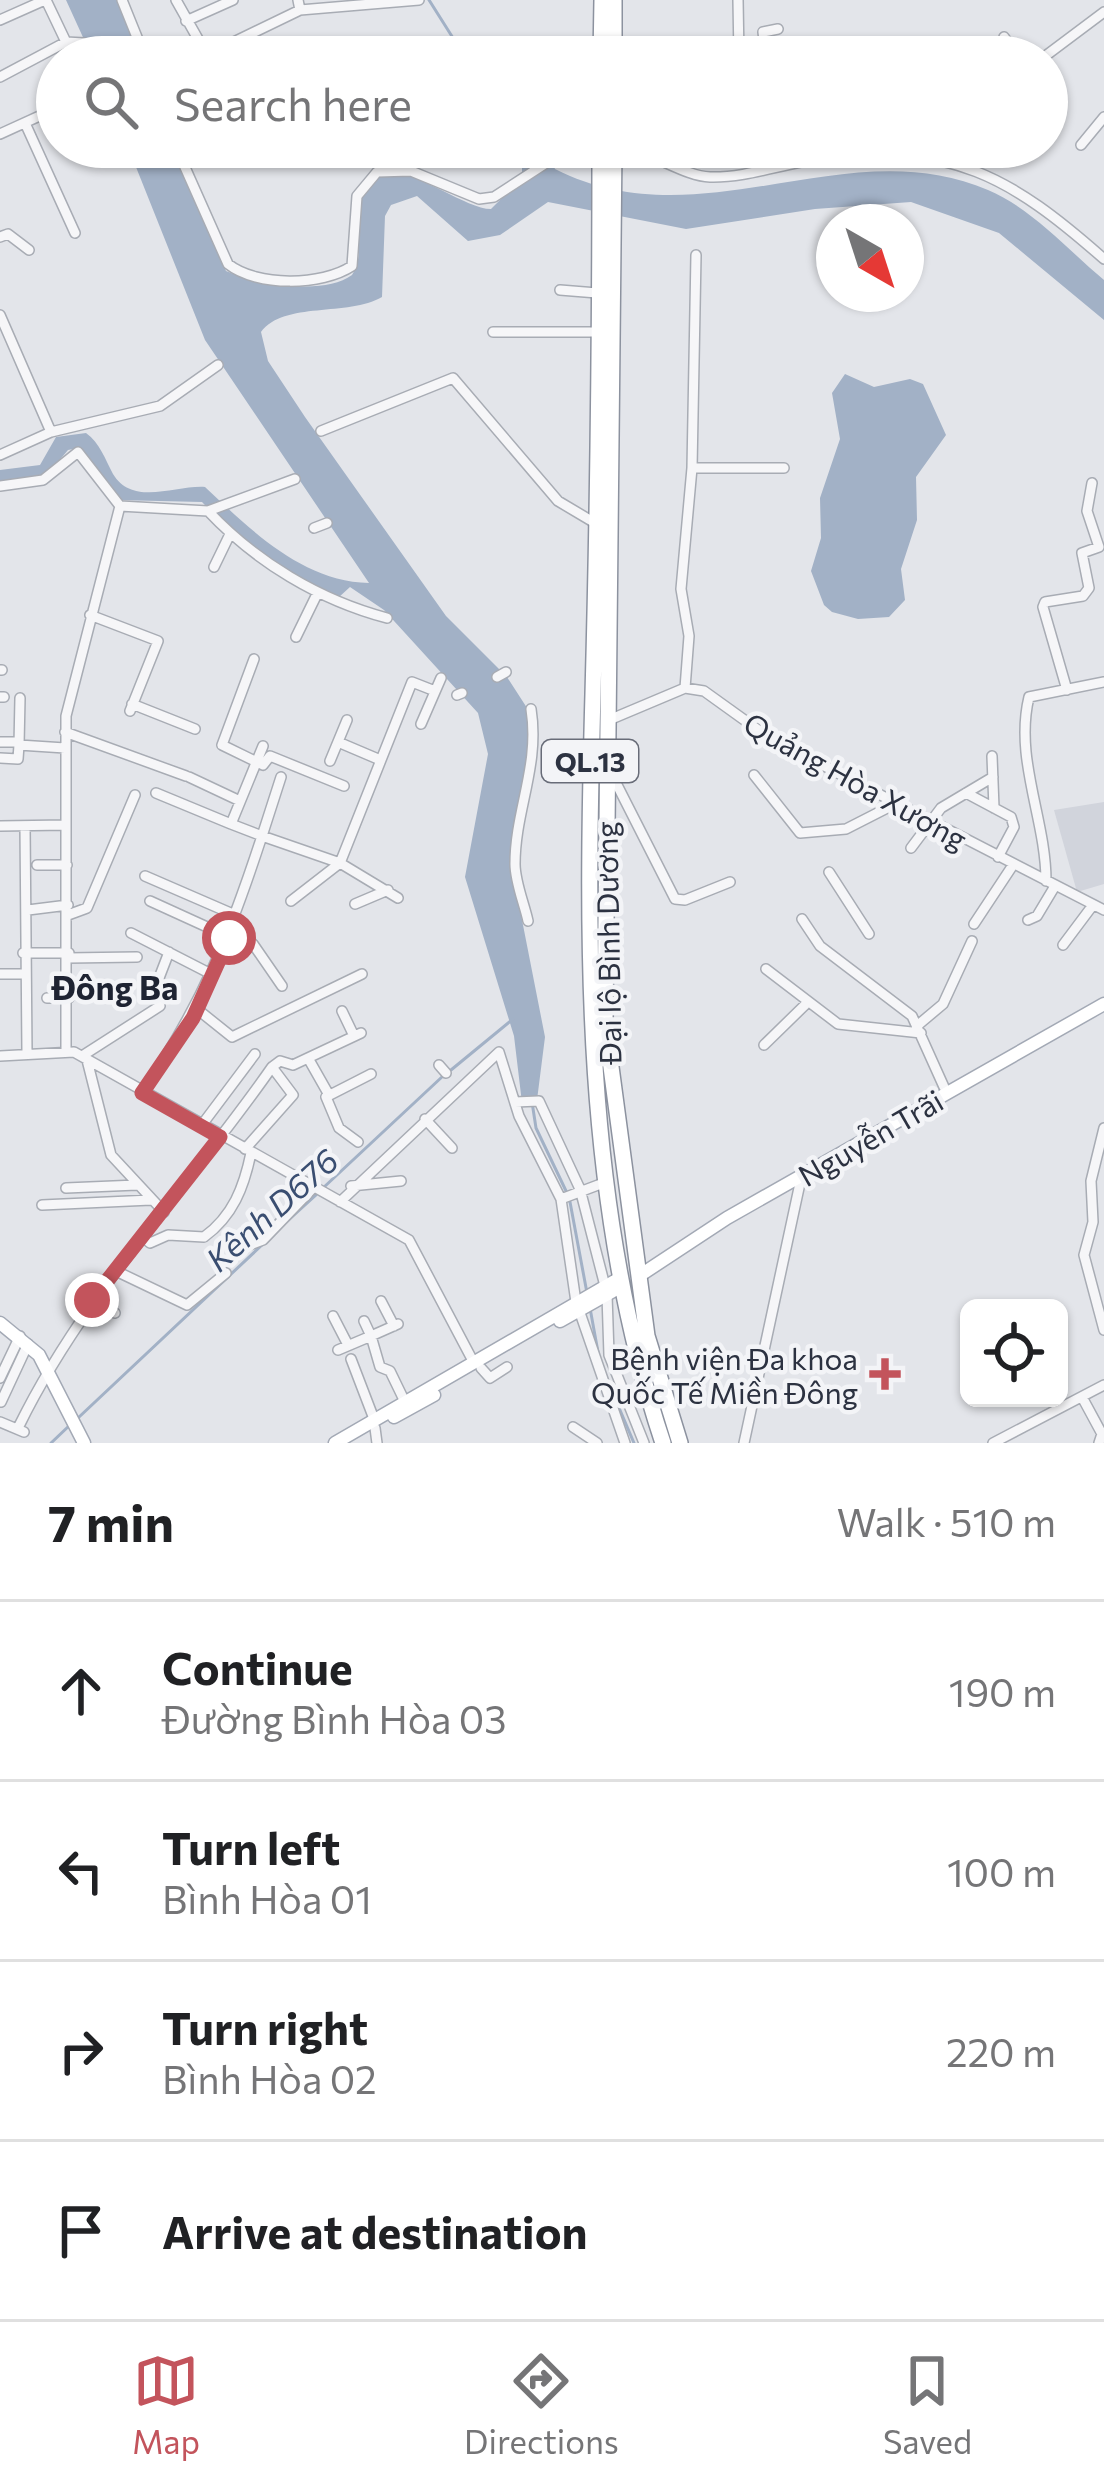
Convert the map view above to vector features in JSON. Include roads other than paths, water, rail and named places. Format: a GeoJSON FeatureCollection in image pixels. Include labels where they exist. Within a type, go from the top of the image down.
{"type":"FeatureCollection","features":[{"type":"Feature","properties":{"kind":"highway"},"geometry":{"type":"LineString","coordinates":[[601,36],[602,0]]}},
{"type":"Feature","properties":{"kind":"highway"},"geometry":{"type":"LineString","coordinates":[[614,0],[614,36]]}},
{"type":"Feature","properties":{"kind":"highway","name":"Đại lộ Bình Dương"},"geometry":{"type":"LineString","coordinates":[[607,168],[602,505],[606,722],[597,764],[591,1019],[616,1285],[663,1443]]}},
{"type":"Feature","properties":{"kind":"highway","name":"Đại lộ Bình Dương"},"geometry":{"type":"LineString","coordinates":[[604,380],[597,332],[606,242]]}},
{"type":"Feature","properties":{"kind":"highway","name":"Đại lộ Bình Dương"},"geometry":{"type":"LineString","coordinates":[[602,505],[595,523],[604,1022],[654,1368],[680,1443]]}},
{"type":"Feature","properties":{"kind":"highway"},"geometry":{"type":"LineString","coordinates":[[616,1285],[639,1272]]}},
{"type":"Feature","properties":{"kind":"main road","name":"Nguyễn Trãi"},"geometry":{"type":"LineString","coordinates":[[903,1115],[944,1087],[1103,1006]]}},
{"type":"Feature","properties":{"kind":"main road","name":"Nguyễn Trãi"},"geometry":{"type":"LineString","coordinates":[[639,1272],[802,1172],[1062,1024]]}},
{"type":"Feature","properties":{"kind":"main road"},"geometry":{"type":"LineString","coordinates":[[351,1443],[616,1285]]}},
{"type":"Feature","properties":{"kind":"main road"},"geometry":{"type":"LineString","coordinates":[[0,1323],[24,1340],[46,1371],[84,1443]]}},
{"type":"Feature","properties":{"kind":"main road"},"geometry":{"type":"LineString","coordinates":[[335,1443],[376,1430],[405,1402],[477,1367]]}},
{"type":"Feature","properties":{"kind":"street"},"geometry":{"type":"LineString","coordinates":[[0,20],[45,0],[63,36]]}},
{"type":"Feature","properties":{"kind":"street"},"geometry":{"type":"LineString","coordinates":[[122,0],[137,36]]}},
{"type":"Feature","properties":{"kind":"street"},"geometry":{"type":"LineString","coordinates":[[176,0],[195,36]]}},
{"type":"Feature","properties":{"kind":"street"},"geometry":{"type":"LineString","coordinates":[[186,21],[233,0]]}},
{"type":"Feature","properties":{"kind":"street"},"geometry":{"type":"LineString","coordinates":[[242,36],[299,5],[419,0]]}},
{"type":"Feature","properties":{"kind":"street"},"geometry":{"type":"LineString","coordinates":[[738,0],[739,36]]}},
{"type":"Feature","properties":{"kind":"street"},"geometry":{"type":"LineString","coordinates":[[1068,39],[1104,12]]}},
{"type":"Feature","properties":{"kind":"street"},"geometry":{"type":"LineString","coordinates":[[763,36],[763,32],[778,29]]}},
{"type":"Feature","properties":{"kind":"street"},"geometry":{"type":"LineString","coordinates":[[2,72],[36,56]]}},
{"type":"Feature","properties":{"kind":"street"},"geometry":{"type":"LineString","coordinates":[[1081,145],[1104,117]]}},
{"type":"Feature","properties":{"kind":"street"},"geometry":{"type":"LineString","coordinates":[[0,134],[36,118]]}},
{"type":"Feature","properties":{"kind":"street"},"geometry":{"type":"LineString","coordinates":[[25,123],[36,147]]}},
{"type":"Feature","properties":{"kind":"street"},"geometry":{"type":"LineString","coordinates":[[45,168],[75,233]]}},
{"type":"Feature","properties":{"kind":"street"},"geometry":{"type":"LineString","coordinates":[[185,168],[228,264],[238,272],[292,280],[337,276],[352,266],[357,196],[377,172],[411,171],[479,199],[494,197],[538,168]]}},
{"type":"Feature","properties":{"kind":"street"},"geometry":{"type":"LineString","coordinates":[[669,168],[709,177],[764,168]]}},
{"type":"Feature","properties":{"kind":"street"},"geometry":{"type":"LineString","coordinates":[[966,168],[1003,180],[1037,200],[1104,259]]}},
{"type":"Feature","properties":{"kind":"street"},"geometry":{"type":"LineString","coordinates":[[0,236],[8,234],[29,250]]}},
{"type":"Feature","properties":{"kind":"street"},"geometry":{"type":"LineString","coordinates":[[606,722],[685,688],[688,636],[681,589],[692,468],[696,255]]}},
{"type":"Feature","properties":{"kind":"street"},"geometry":{"type":"LineString","coordinates":[[560,290],[598,293]]}},
{"type":"Feature","properties":{"kind":"street"},"geometry":{"type":"LineString","coordinates":[[0,315],[50,432]]}},
{"type":"Feature","properties":{"kind":"street"},"geometry":{"type":"LineString","coordinates":[[493,332],[597,332]]}},
{"type":"Feature","properties":{"kind":"street"},"geometry":{"type":"LineString","coordinates":[[0,455],[50,432],[160,406],[218,365]]}},
{"type":"Feature","properties":{"kind":"street"},"geometry":{"type":"LineString","coordinates":[[322,431],[453,378],[558,501],[595,523]]}},
{"type":"Feature","properties":{"kind":"street"},"geometry":{"type":"LineString","coordinates":[[0,486],[44,480],[76,452],[120,506],[208,512],[295,478]]}},
{"type":"Feature","properties":{"kind":"street"},"geometry":{"type":"LineString","coordinates":[[692,468],[784,468]]}},
{"type":"Feature","properties":{"kind":"street"},"geometry":{"type":"LineString","coordinates":[[1066,690],[1043,608],[1045,602],[1083,596],[1088,588],[1082,553],[1099,547],[1087,511],[1092,483]]}},
{"type":"Feature","properties":{"kind":"street"},"geometry":{"type":"LineString","coordinates":[[66,1049],[65,732],[120,506]]}},
{"type":"Feature","properties":{"kind":"street"},"geometry":{"type":"LineString","coordinates":[[208,512],[230,534],[318,592],[387,618]]}},
{"type":"Feature","properties":{"kind":"street"},"geometry":{"type":"LineString","coordinates":[[314,528],[327,523]]}},
{"type":"Feature","properties":{"kind":"street"},"geometry":{"type":"LineString","coordinates":[[214,567],[230,534]]}},
{"type":"Feature","properties":{"kind":"street"},"geometry":{"type":"LineString","coordinates":[[296,637],[318,592]]}},
{"type":"Feature","properties":{"kind":"street"},"geometry":{"type":"LineString","coordinates":[[90,615],[158,641],[131,708],[195,729]]}},
{"type":"Feature","properties":{"kind":"street"},"geometry":{"type":"LineString","coordinates":[[254,659],[221,743],[264,765],[270,756],[344,786]]}},
{"type":"Feature","properties":{"kind":"street"},"geometry":{"type":"LineString","coordinates":[[421,724],[441,678]]}},
{"type":"Feature","properties":{"kind":"street"},"geometry":{"type":"LineString","coordinates":[[291,901],[340,863],[412,682],[435,691]]}},
{"type":"Feature","properties":{"kind":"street"},"geometry":{"type":"LineString","coordinates":[[1028,920],[1037,916],[1050,884],[1028,774],[1029,697],[1104,682]]}},
{"type":"Feature","properties":{"kind":"street","name":"Quảng Hòa Xương"},"geometry":{"type":"LineString","coordinates":[[685,688],[704,691],[768,737],[1098,907]]}},
{"type":"Feature","properties":{"kind":"street"},"geometry":{"type":"LineString","coordinates":[[0,758],[18,759],[20,698]]}},
{"type":"Feature","properties":{"kind":"street"},"geometry":{"type":"LineString","coordinates":[[528,921],[515,867],[529,796],[535,734],[531,709]]}},
{"type":"Feature","properties":{"kind":"street"},"geometry":{"type":"LineString","coordinates":[[330,761],[347,720]]}},
{"type":"Feature","properties":{"kind":"street"},"geometry":{"type":"LineString","coordinates":[[65,732],[240,801]]}},
{"type":"Feature","properties":{"kind":"street"},"geometry":{"type":"LineString","coordinates":[[0,742],[65,748]]}},
{"type":"Feature","properties":{"kind":"street"},"geometry":{"type":"LineString","coordinates":[[338,742],[378,759]]}},
{"type":"Feature","properties":{"kind":"street"},"geometry":{"type":"LineString","coordinates":[[231,824],[263,746]]}},
{"type":"Feature","properties":{"kind":"street"},"geometry":{"type":"LineString","coordinates":[[992,756],[994,808]]}},
{"type":"Feature","properties":{"kind":"street"},"geometry":{"type":"LineString","coordinates":[[597,764],[675,898],[685,900],[730,882]]}},
{"type":"Feature","properties":{"kind":"street"},"geometry":{"type":"LineString","coordinates":[[754,775],[800,833],[846,829],[895,804]]}},
{"type":"Feature","properties":{"kind":"street"},"geometry":{"type":"LineString","coordinates":[[142,1093],[197,1009],[229,939],[281,777]]}},
{"type":"Feature","properties":{"kind":"street"},"geometry":{"type":"LineString","coordinates":[[911,848],[941,808],[993,777]]}},
{"type":"Feature","properties":{"kind":"street"},"geometry":{"type":"LineString","coordinates":[[155,793],[340,863],[398,898]]}},
{"type":"Feature","properties":{"kind":"street"},"geometry":{"type":"LineString","coordinates":[[966,793],[1011,817],[1014,827],[998,857]]}},
{"type":"Feature","properties":{"kind":"street"},"geometry":{"type":"LineString","coordinates":[[28,910],[87,908],[135,795]]}},
{"type":"Feature","properties":{"kind":"street"},"geometry":{"type":"LineString","coordinates":[[0,826],[66,825]]}},
{"type":"Feature","properties":{"kind":"street"},"geometry":{"type":"LineString","coordinates":[[25,826],[27,1053]]}},
{"type":"Feature","properties":{"kind":"street"},"geometry":{"type":"LineString","coordinates":[[37,866],[67,865]]}},
{"type":"Feature","properties":{"kind":"street"},"geometry":{"type":"LineString","coordinates":[[974,924],[1013,865]]}},
{"type":"Feature","properties":{"kind":"street"},"geometry":{"type":"LineString","coordinates":[[829,872],[868,934]]}},
{"type":"Feature","properties":{"kind":"street"},"geometry":{"type":"LineString","coordinates":[[145,876],[235,915]]}},
{"type":"Feature","properties":{"kind":"street"},"geometry":{"type":"LineString","coordinates":[[355,904],[388,890]]}},
{"type":"Feature","properties":{"kind":"street"},"geometry":{"type":"LineString","coordinates":[[150,901],[229,939],[253,944],[282,986]]}},
{"type":"Feature","properties":{"kind":"street"},"geometry":{"type":"LineString","coordinates":[[1063,945],[1098,907]]}},
{"type":"Feature","properties":{"kind":"street"},"geometry":{"type":"LineString","coordinates":[[802,919],[820,946],[902,1005],[920,1029],[944,1087]]}},
{"type":"Feature","properties":{"kind":"street"},"geometry":{"type":"LineString","coordinates":[[131,933],[211,974]]}},
{"type":"Feature","properties":{"kind":"street"},"geometry":{"type":"LineString","coordinates":[[766,969],[807,1003],[850,1028],[920,1029],[943,1004],[972,941]]}},
{"type":"Feature","properties":{"kind":"street"},"geometry":{"type":"LineString","coordinates":[[154,991],[169,952]]}},
{"type":"Feature","properties":{"kind":"street"},"geometry":{"type":"LineString","coordinates":[[23,953],[137,957]]}},
{"type":"Feature","properties":{"kind":"street"},"geometry":{"type":"LineString","coordinates":[[0,974],[24,974]]}},
{"type":"Feature","properties":{"kind":"street"},"geometry":{"type":"LineString","coordinates":[[197,1009],[232,1037],[362,974]]}},
{"type":"Feature","properties":{"kind":"street"},"geometry":{"type":"LineString","coordinates":[[47,998],[69,998]]}},
{"type":"Feature","properties":{"kind":"street"},"geometry":{"type":"LineString","coordinates":[[764,1045],[807,1003]]}},
{"type":"Feature","properties":{"kind":"street"},"geometry":{"type":"LineString","coordinates":[[85,1058],[160,1006]]}},
{"type":"Feature","properties":{"kind":"street"},"geometry":{"type":"LineString","coordinates":[[0,1422],[22,1429],[46,1371],[92,1300],[272,1067],[308,1058],[357,1035],[342,1012]]}},
{"type":"Feature","properties":{"kind":"street"},"geometry":{"type":"LineString","coordinates":[[0,1056],[66,1049],[409,1240],[477,1367],[490,1378],[507,1367]]}},
{"type":"Feature","properties":{"kind":"street"},"geometry":{"type":"LineString","coordinates":[[338,1200],[425,1119],[450,1077],[499,1052],[515,1102],[561,1199],[578,1306],[622,1437],[600,1443],[572,1426]]}},
{"type":"Feature","properties":{"kind":"street"},"geometry":{"type":"LineString","coordinates":[[201,1126],[255,1054]]}},
{"type":"Feature","properties":{"kind":"street"},"geometry":{"type":"LineString","coordinates":[[85,1058],[111,1155],[164,1212]]}},
{"type":"Feature","properties":{"kind":"street"},"geometry":{"type":"LineString","coordinates":[[308,1058],[339,1128],[358,1142]]}},
{"type":"Feature","properties":{"kind":"street"},"geometry":{"type":"LineString","coordinates":[[144,1238],[151,1243],[168,1235],[204,1238],[216,1228],[243,1188],[248,1151],[292,1095],[272,1067]]}},
{"type":"Feature","properties":{"kind":"street"},"geometry":{"type":"LineString","coordinates":[[328,1096],[371,1075]]}},
{"type":"Feature","properties":{"kind":"street"},"geometry":{"type":"LineString","coordinates":[[515,1102],[539,1101],[616,1285],[609,1354],[644,1443]]}},
{"type":"Feature","properties":{"kind":"street"},"geometry":{"type":"LineString","coordinates":[[242,1111],[253,1121]]}},
{"type":"Feature","properties":{"kind":"street"},"geometry":{"type":"LineString","coordinates":[[425,1119],[452,1148]]}},
{"type":"Feature","properties":{"kind":"street"},"geometry":{"type":"LineString","coordinates":[[1103,1326],[1084,1256],[1093,1222],[1091,1181],[1104,1128]]}},
{"type":"Feature","properties":{"kind":"street"},"geometry":{"type":"LineString","coordinates":[[744,1443],[802,1172]]}},
{"type":"Feature","properties":{"kind":"street"},"geometry":{"type":"LineString","coordinates":[[351,1186],[401,1181]]}},
{"type":"Feature","properties":{"kind":"street"},"geometry":{"type":"LineString","coordinates":[[561,1199],[608,1181]]}},
{"type":"Feature","properties":{"kind":"street"},"geometry":{"type":"LineString","coordinates":[[66,1188],[137,1185]]}},
{"type":"Feature","properties":{"kind":"street"},"geometry":{"type":"LineString","coordinates":[[247,1246],[255,1247],[266,1231],[317,1189]]}},
{"type":"Feature","properties":{"kind":"street"},"geometry":{"type":"LineString","coordinates":[[42,1205],[151,1200]]}},
{"type":"Feature","properties":{"kind":"street"},"geometry":{"type":"LineString","coordinates":[[118,1272],[187,1305],[226,1273]]}},
{"type":"Feature","properties":{"kind":"street"},"geometry":{"type":"LineString","coordinates":[[92,1300],[115,1313]]}},
{"type":"Feature","properties":{"kind":"street"},"geometry":{"type":"LineString","coordinates":[[333,1316],[343,1347],[396,1325],[382,1301]]}},
{"type":"Feature","properties":{"kind":"street"},"geometry":{"type":"LineString","coordinates":[[364,1321],[380,1367],[390,1371],[405,1402]]}},
{"type":"Feature","properties":{"kind":"street"},"geometry":{"type":"LineString","coordinates":[[0,1378],[24,1340]]}},
{"type":"Feature","properties":{"kind":"street"},"geometry":{"type":"LineString","coordinates":[[1,1402],[24,1340]]}},
{"type":"Feature","properties":{"kind":"street"},"geometry":{"type":"LineString","coordinates":[[352,1358],[376,1430]]}},
{"type":"Feature","properties":{"kind":"street"},"geometry":{"type":"LineString","coordinates":[[993,1443],[1104,1385]]}},
{"type":"Feature","properties":{"kind":"street"},"geometry":{"type":"LineString","coordinates":[[1082,1397],[1102,1435],[1099,1443]]}},
{"type":"Feature","properties":{"kind":"water"},"geometry":{"type":"Polygon","coordinates":[[[66,0],[118,0],[133,36],[82,36],[66,0]]]}},
{"type":"Feature","properties":{"kind":"water"},"geometry":{"type":"Polygon","coordinates":[[[136,168],[180,168],[226,271],[272,284],[325,285],[352,275],[359,253],[358,196],[374,174],[405,175],[491,209],[522,178],[522,168],[555,168],[610,189],[664,195],[881,171],[935,175],[1004,198],[1104,280],[1104,320],[999,233],[911,202],[816,204],[816,209],[686,229],[548,202],[500,235],[468,241],[417,196],[391,205],[385,216],[382,297],[352,307],[285,316],[261,332],[268,361],[305,417],[446,616],[507,677],[529,711],[533,734],[512,869],[545,1037],[537,1100],[522,1103],[514,1036],[465,877],[488,754],[478,713],[384,610],[350,587],[338,598],[282,569],[202,502],[117,500],[78,448],[68,450],[47,475],[0,484],[0,470],[40,465],[56,437],[86,433],[99,446],[113,474],[132,490],[205,487],[260,536],[300,563],[345,580],[369,583],[205,340],[136,168]]]}},
{"type":"Feature","properties":{"kind":"water"},"geometry":{"type":"Polygon","coordinates":[[[845,374],[874,387],[910,379],[923,384],[946,435],[916,477],[917,520],[901,569],[905,600],[889,617],[858,619],[832,612],[824,605],[811,571],[821,538],[820,498],[840,439],[832,393],[845,374]]]}},
{"type":"Feature","properties":{"kind":"waterway"},"geometry":{"type":"LineString","coordinates":[[429,0],[452,36]]}},
{"type":"Feature","properties":{"kind":"waterway","name":"Kênh D676"},"geometry":{"type":"LineString","coordinates":[[451,1070],[513,1019]]}},
{"type":"Feature","properties":{"kind":"waterway","name":"Kênh D676"},"geometry":{"type":"LineString","coordinates":[[323,1188],[443,1076]]}},
{"type":"Feature","properties":{"kind":"waterway"},"geometry":{"type":"LineString","coordinates":[[532,1102],[536,1128],[567,1193]]}},
{"type":"Feature","properties":{"kind":"waterway","name":"Kênh D676"},"geometry":{"type":"LineString","coordinates":[[283,1225],[316,1195]]}},
{"type":"Feature","properties":{"kind":"waterway"},"geometry":{"type":"LineString","coordinates":[[570,1202],[587,1293]]}},
{"type":"Feature","properties":{"kind":"waterway","name":"Kênh D676"},"geometry":{"type":"LineString","coordinates":[[78,1418],[263,1244]]}},
{"type":"Feature","properties":{"kind":"waterway"},"geometry":{"type":"LineString","coordinates":[[590,1308],[598,1352]]}},
{"type":"Feature","properties":{"kind":"waterway"},"geometry":{"type":"LineString","coordinates":[[611,1389],[634,1443]]}},
{"type":"Feature","properties":{"kind":"waterway","name":"Kênh D676"},"geometry":{"type":"LineString","coordinates":[[51,1443],[71,1424]]}},
{"type":"Feature","properties":{"kind":"place","name":"Bệnh viện Đa khoa Quốc Tế Miền Đông"},"geometry":{"type":"Point","coordinates":[885,1374]}},
{"type":"Feature","properties":{"kind":"district","name":"Đông Ba"},"geometry":{"type":"Point","coordinates":[115,986]}}]}
